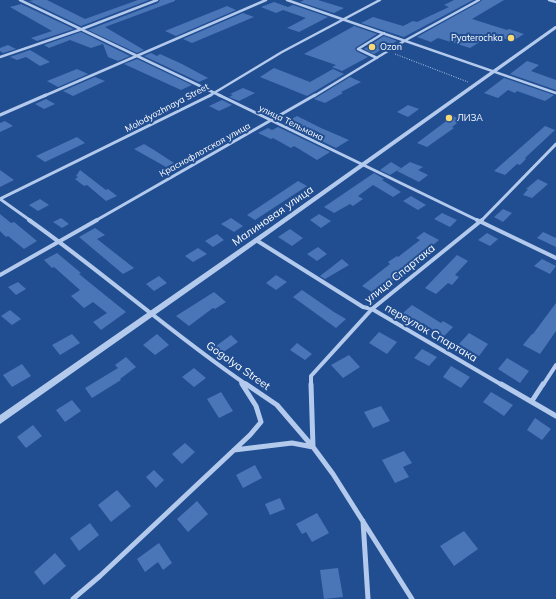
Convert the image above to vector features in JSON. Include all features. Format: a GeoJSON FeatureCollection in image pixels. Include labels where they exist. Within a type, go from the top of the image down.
{"type":"FeatureCollection","features":[{"type":"Feature","properties":{"kind":"street","name":"улица Тельмана"},"geometry":{"type":"LineString","coordinates":[[20,0],[214,92],[556,258]]}},
{"type":"Feature","properties":{"kind":"street"},"geometry":{"type":"LineString","coordinates":[[0,57],[82,29],[155,0]]}},
{"type":"Feature","properties":{"kind":"street"},"geometry":{"type":"LineString","coordinates":[[0,115],[266,0]]}},
{"type":"Feature","properties":{"kind":"street"},"geometry":{"type":"LineString","coordinates":[[286,0],[406,40],[493,70],[500,75],[556,93]]}},
{"type":"Feature","properties":{"kind":"street","name":"Molodyozhnaya Street"},"geometry":{"type":"LineString","coordinates":[[0,199],[204,99],[282,52],[380,0]]}},
{"type":"Feature","properties":{"kind":"street","name":"Краснофлотская улица"},"geometry":{"type":"LineString","coordinates":[[0,275],[272,121],[406,40],[479,0]]}},
{"type":"Feature","properties":{"kind":"street"},"geometry":{"type":"LineString","coordinates":[[548,0],[556,2]]}},
{"type":"Feature","properties":{"kind":"street","name":"Малиновая улица"},"geometry":{"type":"LineString","coordinates":[[0,420],[153,314],[556,26]]}},
{"type":"Feature","properties":{"kind":"street"},"geometry":{"type":"LineString","coordinates":[[377,58],[358,49],[384,33]]}},
{"type":"Feature","properties":{"kind":"street","name":"улица Спартака"},"geometry":{"type":"LineString","coordinates":[[313,447],[312,376],[372,309],[481,221],[556,144]]}},
{"type":"Feature","properties":{"kind":"street","name":"Gogolya Street"},"geometry":{"type":"LineString","coordinates":[[0,199],[58,241],[212,361],[277,405],[313,447],[332,474],[363,520],[412,599]]}},
{"type":"Feature","properties":{"kind":"street","name":"переулок Спартака"},"geometry":{"type":"LineString","coordinates":[[256,240],[363,307],[372,309],[556,416]]}},
{"type":"Feature","properties":{"kind":"street"},"geometry":{"type":"LineString","coordinates":[[532,401],[556,365]]}},
{"type":"Feature","properties":{"kind":"street"},"geometry":{"type":"LineString","coordinates":[[73,599],[100,576],[250,436],[261,422],[260,412],[255,402],[240,380]]}},
{"type":"Feature","properties":{"kind":"street"},"geometry":{"type":"LineString","coordinates":[[234,450],[292,443],[313,447]]}},
{"type":"Feature","properties":{"kind":"street"},"geometry":{"type":"LineString","coordinates":[[363,520],[368,599]]}},
{"type":"Feature","properties":{"kind":"path"},"geometry":{"type":"LineString","coordinates":[[388,51],[475,84]]}},
{"type":"Feature","properties":{"kind":"building"},"geometry":{"type":"Polygon","coordinates":[[[47,0],[85,19],[138,0],[149,0],[81,26],[29,1],[47,0]]]}},
{"type":"Feature","properties":{"kind":"building"},"geometry":{"type":"Polygon","coordinates":[[[160,0],[175,1],[105,27],[144,50],[137,53],[88,30],[158,3],[160,0]]]}},
{"type":"Feature","properties":{"kind":"building"},"geometry":{"type":"Polygon","coordinates":[[[304,0],[318,0],[344,8],[334,13],[300,2],[304,0]]]}},
{"type":"Feature","properties":{"kind":"building"},"geometry":{"type":"Polygon","coordinates":[[[454,0],[473,0],[404,37],[361,23],[373,17],[403,26],[413,21],[417,22],[449,7],[444,5],[454,0]]]}},
{"type":"Feature","properties":{"kind":"building"},"geometry":{"type":"Polygon","coordinates":[[[482,0],[504,0],[472,19],[524,34],[513,41],[491,35],[470,48],[438,38],[431,42],[417,37],[480,2],[482,0]]]}},
{"type":"Feature","properties":{"kind":"building"},"geometry":{"type":"Polygon","coordinates":[[[274,2],[288,7],[293,5],[328,17],[299,32],[287,28],[306,18],[283,10],[276,13],[261,7],[274,2]]]}},
{"type":"Feature","properties":{"kind":"building"},"geometry":{"type":"Polygon","coordinates":[[[21,4],[74,29],[37,41],[31,38],[52,31],[10,7],[21,4]]]}},
{"type":"Feature","properties":{"kind":"building"},"geometry":{"type":"Polygon","coordinates":[[[227,6],[236,10],[176,36],[165,31],[227,6]]]}},
{"type":"Feature","properties":{"kind":"building"},"geometry":{"type":"Polygon","coordinates":[[[243,13],[254,17],[192,43],[183,39],[243,13]]]}},
{"type":"Feature","properties":{"kind":"building"},"geometry":{"type":"Polygon","coordinates":[[[354,26],[377,34],[355,48],[356,51],[368,57],[342,71],[332,67],[336,65],[304,54],[354,26]]]}},
{"type":"Feature","properties":{"kind":"building"},"geometry":{"type":"Polygon","coordinates":[[[81,32],[130,56],[118,61],[108,57],[103,44],[91,48],[70,40],[49,48],[44,45],[81,32]]]}},
{"type":"Feature","properties":{"kind":"building"},"geometry":{"type":"Polygon","coordinates":[[[384,36],[397,41],[374,54],[364,49],[384,36]]]}},
{"type":"Feature","properties":{"kind":"building"},"geometry":{"type":"Polygon","coordinates":[[[8,45],[16,49],[3,53],[0,51],[0,48],[8,45]]]}},
{"type":"Feature","properties":{"kind":"building"},"geometry":{"type":"Polygon","coordinates":[[[30,50],[50,62],[40,66],[26,57],[17,60],[10,57],[30,50]]]}},
{"type":"Feature","properties":{"kind":"building"},"geometry":{"type":"Polygon","coordinates":[[[151,53],[157,56],[160,54],[208,78],[199,82],[144,56],[151,53]]]}},
{"type":"Feature","properties":{"kind":"building"},"geometry":{"type":"Polygon","coordinates":[[[137,59],[192,85],[181,90],[124,64],[137,59]]]}},
{"type":"Feature","properties":{"kind":"building"},"geometry":{"type":"Polygon","coordinates":[[[527,61],[539,65],[531,71],[556,80],[556,90],[510,74],[527,61]]]}},
{"type":"Feature","properties":{"kind":"building"},"geometry":{"type":"Polygon","coordinates":[[[274,68],[310,82],[333,69],[344,74],[307,96],[260,77],[274,68]]]}},
{"type":"Feature","properties":{"kind":"building"},"geometry":{"type":"Polygon","coordinates":[[[77,69],[88,74],[58,87],[47,81],[77,69]]]}},
{"type":"Feature","properties":{"kind":"building"},"geometry":{"type":"Polygon","coordinates":[[[95,77],[105,81],[73,96],[63,91],[95,77]]]}},
{"type":"Feature","properties":{"kind":"building"},"geometry":{"type":"Polygon","coordinates":[[[350,77],[361,82],[341,92],[343,93],[325,103],[314,99],[350,77]]]}},
{"type":"Feature","properties":{"kind":"building"},"geometry":{"type":"Polygon","coordinates":[[[504,78],[554,95],[545,101],[517,91],[515,93],[508,90],[498,98],[484,93],[504,78]]]}},
{"type":"Feature","properties":{"kind":"building"},"geometry":{"type":"Polygon","coordinates":[[[243,88],[255,93],[239,101],[229,97],[233,95],[230,94],[243,88]]]}},
{"type":"Feature","properties":{"kind":"building"},"geometry":{"type":"Polygon","coordinates":[[[46,99],[55,104],[44,109],[35,104],[46,99]]]}},
{"type":"Feature","properties":{"kind":"building"},"geometry":{"type":"Polygon","coordinates":[[[222,100],[232,105],[219,111],[209,106],[222,100]]]}},
{"type":"Feature","properties":{"kind":"building"},"geometry":{"type":"Polygon","coordinates":[[[408,105],[419,109],[408,117],[397,112],[408,105]]]}},
{"type":"Feature","properties":{"kind":"building"},"geometry":{"type":"Polygon","coordinates":[[[297,116],[349,140],[336,148],[284,123],[297,116]]]}},
{"type":"Feature","properties":{"kind":"building"},"geometry":{"type":"Polygon","coordinates":[[[453,116],[461,120],[452,127],[454,128],[427,147],[417,143],[453,116]]]}},
{"type":"Feature","properties":{"kind":"building"},"geometry":{"type":"Polygon","coordinates":[[[5,121],[13,126],[0,132],[0,123],[5,121]]]}},
{"type":"Feature","properties":{"kind":"building"},"geometry":{"type":"Polygon","coordinates":[[[545,126],[555,130],[525,158],[526,159],[520,165],[517,164],[505,175],[494,171],[545,126]]]}},
{"type":"Feature","properties":{"kind":"building"},"geometry":{"type":"Polygon","coordinates":[[[278,127],[330,152],[317,160],[294,146],[291,148],[273,138],[271,139],[258,133],[268,128],[272,130],[278,127]]]}},
{"type":"Feature","properties":{"kind":"building"},"geometry":{"type":"Polygon","coordinates":[[[77,137],[85,143],[45,162],[36,156],[77,137]]]}},
{"type":"Feature","properties":{"kind":"building"},"geometry":{"type":"Polygon","coordinates":[[[144,144],[174,163],[166,167],[134,149],[144,144]]]}},
{"type":"Feature","properties":{"kind":"building"},"geometry":{"type":"Polygon","coordinates":[[[391,162],[401,168],[390,175],[380,170],[391,162]]]}},
{"type":"Feature","properties":{"kind":"building"},"geometry":{"type":"Polygon","coordinates":[[[410,162],[423,167],[418,170],[428,175],[419,182],[397,171],[410,162]]]}},
{"type":"Feature","properties":{"kind":"building"},"geometry":{"type":"Polygon","coordinates":[[[0,170],[14,180],[0,187],[0,170]]]}},
{"type":"Feature","properties":{"kind":"building"},"geometry":{"type":"Polygon","coordinates":[[[80,170],[106,190],[108,189],[117,196],[106,201],[87,185],[84,186],[75,179],[78,177],[76,176],[80,170]]]}},
{"type":"Feature","properties":{"kind":"building"},"geometry":{"type":"Polygon","coordinates":[[[374,173],[401,192],[393,197],[373,185],[358,196],[363,199],[353,206],[350,204],[334,213],[324,207],[374,173]]]}},
{"type":"Feature","properties":{"kind":"building"},"geometry":{"type":"Polygon","coordinates":[[[538,179],[548,184],[532,198],[523,195],[528,189],[526,189],[538,179]]]}},
{"type":"Feature","properties":{"kind":"building"},"geometry":{"type":"Polygon","coordinates":[[[298,181],[307,186],[255,220],[247,215],[298,181]]]}},
{"type":"Feature","properties":{"kind":"building"},"geometry":{"type":"Polygon","coordinates":[[[411,196],[426,205],[418,210],[403,201],[411,196]]]}},
{"type":"Feature","properties":{"kind":"building"},"geometry":{"type":"Polygon","coordinates":[[[40,199],[49,205],[38,211],[29,205],[40,199]]]}},
{"type":"Feature","properties":{"kind":"building"},"geometry":{"type":"Polygon","coordinates":[[[503,209],[512,213],[503,222],[494,217],[503,209]]]}},
{"type":"Feature","properties":{"kind":"building"},"geometry":{"type":"Polygon","coordinates":[[[442,213],[457,220],[450,227],[434,219],[442,213]]]}},
{"type":"Feature","properties":{"kind":"building"},"geometry":{"type":"Polygon","coordinates":[[[0,214],[11,223],[14,222],[37,241],[24,249],[8,236],[6,237],[0,231],[0,214]]]}},
{"type":"Feature","properties":{"kind":"building"},"geometry":{"type":"Polygon","coordinates":[[[319,214],[331,221],[321,228],[310,220],[319,214]]]}},
{"type":"Feature","properties":{"kind":"building"},"geometry":{"type":"Polygon","coordinates":[[[61,218],[69,224],[62,228],[53,222],[61,218]]]}},
{"type":"Feature","properties":{"kind":"building"},"geometry":{"type":"Polygon","coordinates":[[[231,218],[243,226],[234,232],[221,224],[231,218]]]}},
{"type":"Feature","properties":{"kind":"building"},"geometry":{"type":"Polygon","coordinates":[[[95,228],[105,235],[97,239],[134,268],[123,274],[79,237],[95,228]]]}},
{"type":"Feature","properties":{"kind":"building"},"geometry":{"type":"Polygon","coordinates":[[[290,229],[303,238],[292,246],[278,237],[290,229]]]}},
{"type":"Feature","properties":{"kind":"building"},"geometry":{"type":"Polygon","coordinates":[[[424,232],[439,240],[410,264],[412,265],[377,295],[362,286],[390,264],[388,262],[397,256],[398,257],[420,240],[416,238],[424,232]]]}},
{"type":"Feature","properties":{"kind":"building"},"geometry":{"type":"Polygon","coordinates":[[[543,232],[556,238],[556,247],[537,238],[543,232]]]}},
{"type":"Feature","properties":{"kind":"building"},"geometry":{"type":"Polygon","coordinates":[[[487,233],[498,239],[490,246],[478,240],[487,233]]]}},
{"type":"Feature","properties":{"kind":"building"},"geometry":{"type":"Polygon","coordinates":[[[217,234],[224,240],[213,247],[205,241],[217,234]]]}},
{"type":"Feature","properties":{"kind":"building"},"geometry":{"type":"Polygon","coordinates":[[[318,247],[327,254],[317,261],[307,254],[318,247]]]}},
{"type":"Feature","properties":{"kind":"building"},"geometry":{"type":"Polygon","coordinates":[[[198,248],[207,254],[193,262],[185,256],[198,248]]]}},
{"type":"Feature","properties":{"kind":"building"},"geometry":{"type":"Polygon","coordinates":[[[57,253],[81,273],[79,274],[126,312],[101,330],[93,322],[107,313],[93,302],[84,308],[71,296],[80,290],[44,260],[57,253]]]}},
{"type":"Feature","properties":{"kind":"building"},"geometry":{"type":"Polygon","coordinates":[[[457,255],[468,261],[455,275],[459,277],[452,285],[448,283],[436,294],[425,288],[457,255]]]}},
{"type":"Feature","properties":{"kind":"building"},"geometry":{"type":"Polygon","coordinates":[[[342,259],[349,265],[325,279],[320,276],[342,259]]]}},
{"type":"Feature","properties":{"kind":"building"},"geometry":{"type":"Polygon","coordinates":[[[542,259],[556,266],[550,274],[534,266],[542,259]]]}},
{"type":"Feature","properties":{"kind":"building"},"geometry":{"type":"Polygon","coordinates":[[[276,275],[287,282],[276,290],[266,283],[276,275]]]}},
{"type":"Feature","properties":{"kind":"building"},"geometry":{"type":"Polygon","coordinates":[[[159,276],[167,283],[154,291],[146,284],[159,276]]]}},
{"type":"Feature","properties":{"kind":"building"},"geometry":{"type":"Polygon","coordinates":[[[18,282],[26,289],[16,295],[8,287],[18,282]]]}},
{"type":"Feature","properties":{"kind":"building"},"geometry":{"type":"Polygon","coordinates":[[[302,290],[346,319],[336,328],[293,297],[302,290]]]}},
{"type":"Feature","properties":{"kind":"building"},"geometry":{"type":"Polygon","coordinates":[[[214,292],[226,302],[215,309],[213,308],[189,326],[176,316],[214,292]]]}},
{"type":"Feature","properties":{"kind":"building"},"geometry":{"type":"Polygon","coordinates":[[[556,303],[556,331],[540,354],[523,345],[556,303]]]}},
{"type":"Feature","properties":{"kind":"building"},"geometry":{"type":"Polygon","coordinates":[[[412,305],[441,323],[443,321],[453,327],[443,337],[423,323],[421,325],[403,313],[412,305]]]}},
{"type":"Feature","properties":{"kind":"building"},"geometry":{"type":"Polygon","coordinates":[[[10,310],[21,319],[12,325],[1,316],[10,310]]]}},
{"type":"Feature","properties":{"kind":"building"},"geometry":{"type":"Polygon","coordinates":[[[379,332],[397,342],[387,354],[369,343],[379,332]]]}},
{"type":"Feature","properties":{"kind":"building"},"geometry":{"type":"Polygon","coordinates":[[[469,333],[488,344],[479,356],[459,344],[469,333]]]}},
{"type":"Feature","properties":{"kind":"building"},"geometry":{"type":"Polygon","coordinates":[[[72,334],[80,343],[60,355],[52,345],[72,334]]]}},
{"type":"Feature","properties":{"kind":"building"},"geometry":{"type":"Polygon","coordinates":[[[157,334],[169,345],[155,355],[143,345],[157,334]]]}},
{"type":"Feature","properties":{"kind":"building"},"geometry":{"type":"Polygon","coordinates":[[[231,335],[238,342],[222,353],[216,346],[231,335]]]}},
{"type":"Feature","properties":{"kind":"building"},"geometry":{"type":"Polygon","coordinates":[[[297,343],[312,354],[305,360],[290,350],[297,343]]]}},
{"type":"Feature","properties":{"kind":"building"},"geometry":{"type":"Polygon","coordinates":[[[422,349],[437,357],[429,366],[414,358],[422,349]]]}},
{"type":"Feature","properties":{"kind":"building"},"geometry":{"type":"Polygon","coordinates":[[[349,355],[360,367],[343,378],[331,365],[349,355]]]}},
{"type":"Feature","properties":{"kind":"building"},"geometry":{"type":"Polygon","coordinates":[[[126,357],[136,367],[120,379],[121,380],[92,398],[85,388],[118,368],[115,365],[126,357]]]}},
{"type":"Feature","properties":{"kind":"building"},"geometry":{"type":"Polygon","coordinates":[[[507,358],[529,371],[520,383],[498,369],[507,358]]]}},
{"type":"Feature","properties":{"kind":"building"},"geometry":{"type":"Polygon","coordinates":[[[22,364],[31,376],[12,387],[3,375],[22,364]]]}},
{"type":"Feature","properties":{"kind":"building"},"geometry":{"type":"Polygon","coordinates":[[[451,366],[470,377],[461,388],[443,377],[451,366]]]}},
{"type":"Feature","properties":{"kind":"building"},"geometry":{"type":"Polygon","coordinates":[[[194,368],[206,378],[194,387],[182,377],[194,368]]]}},
{"type":"Feature","properties":{"kind":"building"},"geometry":{"type":"Polygon","coordinates":[[[221,392],[233,411],[219,418],[207,399],[221,392]]]}},
{"type":"Feature","properties":{"kind":"building"},"geometry":{"type":"Polygon","coordinates":[[[491,392],[513,405],[504,416],[483,402],[491,392]]]}},
{"type":"Feature","properties":{"kind":"building"},"geometry":{"type":"Polygon","coordinates":[[[72,400],[81,411],[65,422],[56,410],[72,400]]]}},
{"type":"Feature","properties":{"kind":"building"},"geometry":{"type":"Polygon","coordinates":[[[381,406],[390,421],[373,428],[364,412],[381,406]]]}},
{"type":"Feature","properties":{"kind":"building"},"geometry":{"type":"Polygon","coordinates":[[[535,418],[551,429],[542,440],[527,430],[535,418]]]}},
{"type":"Feature","properties":{"kind":"building"},"geometry":{"type":"Polygon","coordinates":[[[33,425],[42,436],[26,448],[17,437],[33,425]]]}},
{"type":"Feature","properties":{"kind":"building"},"geometry":{"type":"Polygon","coordinates":[[[185,443],[195,452],[182,464],[172,454],[185,443]]]}},
{"type":"Feature","properties":{"kind":"building"},"geometry":{"type":"Polygon","coordinates":[[[404,451],[412,463],[403,467],[409,477],[395,483],[382,460],[404,451]]]}},
{"type":"Feature","properties":{"kind":"building"},"geometry":{"type":"Polygon","coordinates":[[[255,465],[262,478],[243,488],[236,475],[255,465]]]}},
{"type":"Feature","properties":{"kind":"building"},"geometry":{"type":"Polygon","coordinates":[[[154,470],[164,480],[156,488],[146,477],[154,470]]]}},
{"type":"Feature","properties":{"kind":"building"},"geometry":{"type":"Polygon","coordinates":[[[117,490],[131,506],[111,522],[98,505],[117,490]]]}},
{"type":"Feature","properties":{"kind":"building"},"geometry":{"type":"Polygon","coordinates":[[[280,498],[285,509],[270,515],[265,504],[280,498]]]}},
{"type":"Feature","properties":{"kind":"building"},"geometry":{"type":"Polygon","coordinates":[[[197,501],[208,514],[188,532],[177,519],[197,501]]]}},
{"type":"Feature","properties":{"kind":"building"},"geometry":{"type":"Polygon","coordinates":[[[317,513],[329,533],[312,542],[306,532],[302,534],[296,524],[317,513]]]}},
{"type":"Feature","properties":{"kind":"building"},"geometry":{"type":"Polygon","coordinates":[[[90,523],[99,535],[79,551],[70,538],[90,523]]]}},
{"type":"Feature","properties":{"kind":"building"},"geometry":{"type":"Polygon","coordinates":[[[464,531],[478,549],[454,566],[440,546],[464,531]]]}},
{"type":"Feature","properties":{"kind":"building"},"geometry":{"type":"Polygon","coordinates":[[[159,543],[172,563],[163,570],[158,562],[145,572],[137,559],[159,543]]]}},
{"type":"Feature","properties":{"kind":"building"},"geometry":{"type":"Polygon","coordinates":[[[55,553],[66,566],[44,585],[34,572],[55,553]]]}},
{"type":"Feature","properties":{"kind":"building"},"geometry":{"type":"Polygon","coordinates":[[[338,568],[343,597],[324,599],[320,570],[338,568]]]}},
{"type":"Feature","properties":{"kind":"place","name":"Pyaterochka"},"geometry":{"type":"Point","coordinates":[511,38]}},
{"type":"Feature","properties":{"kind":"place","name":"Ozon"},"geometry":{"type":"Point","coordinates":[372,47]}},
{"type":"Feature","properties":{"kind":"place","name":"ЛИЗА"},"geometry":{"type":"Point","coordinates":[449,118]}}]}
